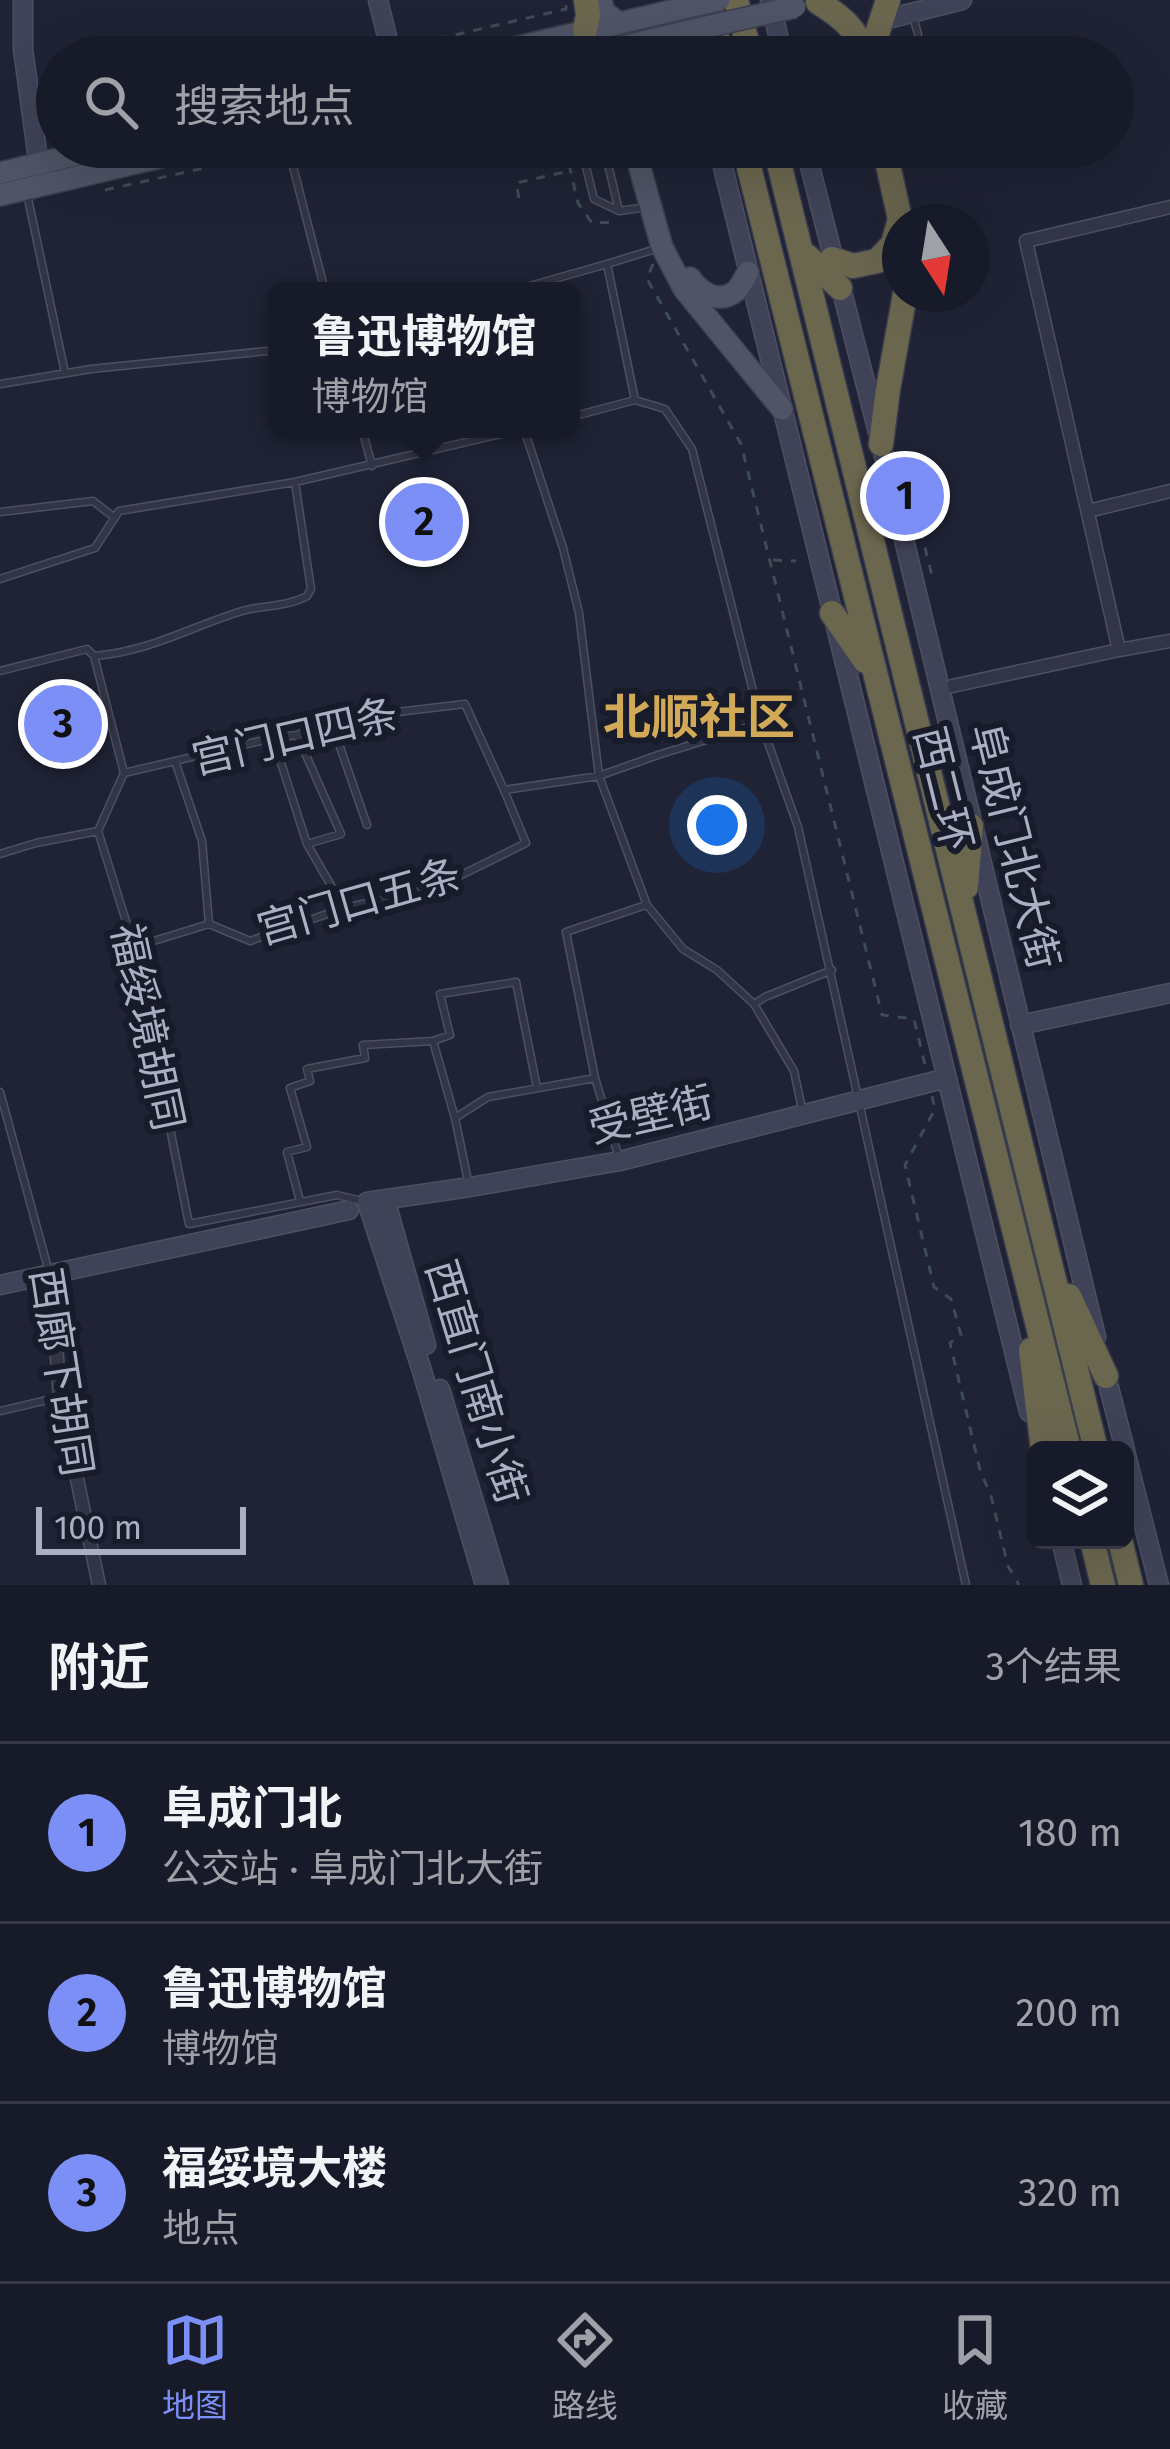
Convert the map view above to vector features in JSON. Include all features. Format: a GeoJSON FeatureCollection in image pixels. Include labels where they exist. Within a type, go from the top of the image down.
{"type":"FeatureCollection","features":[{"type":"Feature","properties":{"kind":"highway"},"geometry":{"type":"LineString","coordinates":[[585,30],[586,0]]}},
{"type":"Feature","properties":{"kind":"highway"},"geometry":{"type":"LineString","coordinates":[[708,0],[717,36]]}},
{"type":"Feature","properties":{"kind":"highway"},"geometry":{"type":"LineString","coordinates":[[736,0],[745,36]]}},
{"type":"Feature","properties":{"kind":"highway"},"geometry":{"type":"LineString","coordinates":[[813,3],[841,16],[857,36]]}},
{"type":"Feature","properties":{"kind":"highway","name":"西二环"},"geometry":{"type":"LineString","coordinates":[[749,168],[873,673],[1030,1244],[1093,1441]]}},
{"type":"Feature","properties":{"kind":"highway","name":"西二环"},"geometry":{"type":"LineString","coordinates":[[781,168],[964,914],[1067,1441]]}},
{"type":"Feature","properties":{"kind":"highway"},"geometry":{"type":"LineString","coordinates":[[832,260],[853,266],[877,262],[893,244],[900,219],[892,168]]}},
{"type":"Feature","properties":{"kind":"highway"},"geometry":{"type":"LineString","coordinates":[[895,168],[905,204]]}},
{"type":"Feature","properties":{"kind":"highway"},"geometry":{"type":"LineString","coordinates":[[803,252],[840,288]]}},
{"type":"Feature","properties":{"kind":"highway"},"geometry":{"type":"LineString","coordinates":[[881,444],[902,312]]}},
{"type":"Feature","properties":{"kind":"highway"},"geometry":{"type":"LineString","coordinates":[[832,613],[873,673]]}},
{"type":"Feature","properties":{"kind":"highway"},"geometry":{"type":"LineString","coordinates":[[964,914],[971,826]]}},
{"type":"Feature","properties":{"kind":"highway"},"geometry":{"type":"LineString","coordinates":[[1030,1244],[1106,1376]]}},
{"type":"Feature","properties":{"kind":"highway"},"geometry":{"type":"LineString","coordinates":[[1030,1244],[1041,1441]]}},
{"type":"Feature","properties":{"kind":"highway"},"geometry":{"type":"LineString","coordinates":[[1094,1549],[1103,1585]]}},
{"type":"Feature","properties":{"kind":"highway"},"geometry":{"type":"LineString","coordinates":[[1122,1549],[1131,1585]]}},
{"type":"Feature","properties":{"kind":"main road"},"geometry":{"type":"LineString","coordinates":[[601,0],[604,12],[620,23]]}},
{"type":"Feature","properties":{"kind":"main road"},"geometry":{"type":"LineString","coordinates":[[561,36],[679,5],[719,0]]}},
{"type":"Feature","properties":{"kind":"main road"},"geometry":{"type":"LineString","coordinates":[[673,36],[813,3]]}},
{"type":"Feature","properties":{"kind":"main road"},"geometry":{"type":"LineString","coordinates":[[0,195],[60,168]]}},
{"type":"Feature","properties":{"kind":"main road"},"geometry":{"type":"LineString","coordinates":[[0,173],[36,179],[93,168]]}},
{"type":"Feature","properties":{"kind":"main road"},"geometry":{"type":"LineString","coordinates":[[641,168],[668,239],[700,292],[718,298],[735,291],[748,272]]}},
{"type":"Feature","properties":{"kind":"main road"},"geometry":{"type":"LineString","coordinates":[[648,168],[656,249],[782,409]]}},
{"type":"Feature","properties":{"kind":"street"},"geometry":{"type":"LineString","coordinates":[[23,0],[36,179]]}},
{"type":"Feature","properties":{"kind":"street"},"geometry":{"type":"LineString","coordinates":[[377,0],[387,36]]}},
{"type":"Feature","properties":{"kind":"street"},"geometry":{"type":"LineString","coordinates":[[770,0],[778,36]]}},
{"type":"Feature","properties":{"kind":"street"},"geometry":{"type":"LineString","coordinates":[[884,10],[912,14],[962,0]]}},
{"type":"Feature","properties":{"kind":"street"},"geometry":{"type":"LineString","coordinates":[[679,5],[689,36]]}},
{"type":"Feature","properties":{"kind":"street"},"geometry":{"type":"LineString","coordinates":[[723,168],[1039,1441]]}},
{"type":"Feature","properties":{"kind":"street","name":"阜成门北大街"},"geometry":{"type":"LineString","coordinates":[[810,168],[1123,1441]]}},
{"type":"Feature","properties":{"kind":"street"},"geometry":{"type":"LineString","coordinates":[[1119,650],[1026,241],[1170,207]]}},
{"type":"Feature","properties":{"kind":"street"},"geometry":{"type":"LineString","coordinates":[[1088,512],[1170,491]]}},
{"type":"Feature","properties":{"kind":"street"},"geometry":{"type":"LineString","coordinates":[[952,686],[1170,641]]}},
{"type":"Feature","properties":{"kind":"street"},"geometry":{"type":"LineString","coordinates":[[1020,1025],[1170,993]]}},
{"type":"Feature","properties":{"kind":"street","name":"受壁街"},"geometry":{"type":"LineString","coordinates":[[0,1286],[367,1204],[620,1161],[947,1078]]}},
{"type":"Feature","properties":{"kind":"street","name":"西直门南小街"},"geometry":{"type":"LineString","coordinates":[[367,1204],[484,1585]]}},
{"type":"Feature","properties":{"kind":"street","name":"西直门南小街"},"geometry":{"type":"LineString","coordinates":[[367,1204],[425,1342],[499,1585]]}},
{"type":"Feature","properties":{"kind":"street","name":"西廊下胡同"},"geometry":{"type":"LineString","coordinates":[[51,1281],[60,1397],[99,1585]]}},
{"type":"Feature","properties":{"kind":"street","name":"阜成门北大街"},"geometry":{"type":"LineString","coordinates":[[1134,1486],[1159,1585]]}},
{"type":"Feature","properties":{"kind":"street"},"geometry":{"type":"LineString","coordinates":[[1063,1549],[1072,1585]]}},
{"type":"Feature","properties":{"kind":"lane"},"geometry":{"type":"LineString","coordinates":[[912,14],[918,34]]}},
{"type":"Feature","properties":{"kind":"lane"},"geometry":{"type":"LineString","coordinates":[[293,168],[323,282]]}},
{"type":"Feature","properties":{"kind":"lane"},"geometry":{"type":"LineString","coordinates":[[586,168],[594,199],[619,211],[654,205]]}},
{"type":"Feature","properties":{"kind":"lane"},"geometry":{"type":"LineString","coordinates":[[609,168],[619,211]]}},
{"type":"Feature","properties":{"kind":"lane"},"geometry":{"type":"LineString","coordinates":[[36,179],[65,373]]}},
{"type":"Feature","properties":{"kind":"lane"},"geometry":{"type":"LineString","coordinates":[[544,282],[656,249]]}},
{"type":"Feature","properties":{"kind":"lane"},"geometry":{"type":"LineString","coordinates":[[607,264],[635,400]]}},
{"type":"Feature","properties":{"kind":"lane"},"geometry":{"type":"LineString","coordinates":[[0,384],[268,351]]}},
{"type":"Feature","properties":{"kind":"lane"},"geometry":{"type":"LineString","coordinates":[[580,415],[635,400],[665,409],[692,449],[761,723],[798,826],[966,1585]]}},
{"type":"Feature","properties":{"kind":"lane"},"geometry":{"type":"LineString","coordinates":[[364,438],[372,466]]}},
{"type":"Feature","properties":{"kind":"lane"},"geometry":{"type":"LineString","coordinates":[[0,579],[95,548],[119,511],[295,482],[486,438]]}},
{"type":"Feature","properties":{"kind":"lane"},"geometry":{"type":"LineString","coordinates":[[526,438],[579,613],[599,776],[647,905],[683,949],[717,970],[754,1004],[794,1071],[803,1117]]}},
{"type":"Feature","properties":{"kind":"lane"},"geometry":{"type":"LineString","coordinates":[[94,656],[126,654],[245,610],[308,596],[311,589],[295,482]]}},
{"type":"Feature","properties":{"kind":"lane"},"geometry":{"type":"LineString","coordinates":[[0,512],[92,501],[115,518]]}},
{"type":"Feature","properties":{"kind":"lane"},"geometry":{"type":"LineString","coordinates":[[0,671],[87,650],[94,656],[124,773],[98,831],[0,854]]}},
{"type":"Feature","properties":{"kind":"lane","name":"宫门口四条"},"geometry":{"type":"LineString","coordinates":[[124,773],[297,735],[330,720],[465,704],[504,790]]}},
{"type":"Feature","properties":{"kind":"lane"},"geometry":{"type":"LineString","coordinates":[[330,720],[367,825]]}},
{"type":"Feature","properties":{"kind":"lane"},"geometry":{"type":"LineString","coordinates":[[504,790],[599,776],[761,723]]}},
{"type":"Feature","properties":{"kind":"lane"},"geometry":{"type":"LineString","coordinates":[[297,735],[341,834],[307,844]]}},
{"type":"Feature","properties":{"kind":"lane"},"geometry":{"type":"LineString","coordinates":[[273,738],[307,844],[344,908]]}},
{"type":"Feature","properties":{"kind":"lane"},"geometry":{"type":"LineString","coordinates":[[176,763],[202,841],[209,924]]}},
{"type":"Feature","properties":{"kind":"lane","name":"宫门口五条"},"geometry":{"type":"LineString","coordinates":[[134,947],[209,924],[250,940],[344,908],[435,888],[526,843],[504,790]]}},
{"type":"Feature","properties":{"kind":"lane","name":"福绥境胡同"},"geometry":{"type":"LineString","coordinates":[[98,831],[134,947],[189,1225],[300,1201]]}},
{"type":"Feature","properties":{"kind":"lane"},"geometry":{"type":"LineString","coordinates":[[620,1161],[595,1078],[566,932],[647,905]]}},
{"type":"Feature","properties":{"kind":"lane"},"geometry":{"type":"LineString","coordinates":[[754,1004],[832,970]]}},
{"type":"Feature","properties":{"kind":"lane"},"geometry":{"type":"LineString","coordinates":[[367,1204],[337,1196],[300,1201],[287,1152],[307,1147],[290,1088],[310,1082],[307,1069],[365,1058],[363,1045],[450,1036],[440,994],[516,982],[537,1088]]}},
{"type":"Feature","properties":{"kind":"lane"},"geometry":{"type":"LineString","coordinates":[[433,1041],[470,1187]]}},
{"type":"Feature","properties":{"kind":"lane"},"geometry":{"type":"LineString","coordinates":[[455,1118],[488,1097],[595,1078]]}},
{"type":"Feature","properties":{"kind":"lane","name":"西廊下胡同"},"geometry":{"type":"LineString","coordinates":[[0,1092],[51,1281]]}},
{"type":"Feature","properties":{"kind":"lane"},"geometry":{"type":"LineString","coordinates":[[0,1412],[60,1397]]}},
{"type":"Feature","properties":{"kind":"path"},"geometry":{"type":"LineString","coordinates":[[456,36],[566,9],[567,0]]}},
{"type":"Feature","properties":{"kind":"path"},"geometry":{"type":"LineString","coordinates":[[520,198],[516,183],[570,168]]}},
{"type":"Feature","properties":{"kind":"path"},"geometry":{"type":"LineString","coordinates":[[656,249],[647,279],[741,444],[770,560],[796,561]]}},
{"type":"Feature","properties":{"kind":"path"},"geometry":{"type":"LineString","coordinates":[[912,495],[933,580]]}},
{"type":"Feature","properties":{"kind":"place","name":"阜成门北"},"geometry":{"type":"Point","coordinates":[905,496]}},
{"type":"Feature","properties":{"kind":"place","name":"鲁迅博物馆"},"geometry":{"type":"Point","coordinates":[424,522]}},
{"type":"Feature","properties":{"kind":"place","name":"福绥境大楼"},"geometry":{"type":"Point","coordinates":[63,724]}},
{"type":"Feature","properties":{"kind":"district","name":"北顺社区"},"geometry":{"type":"Point","coordinates":[699,718]}}]}
